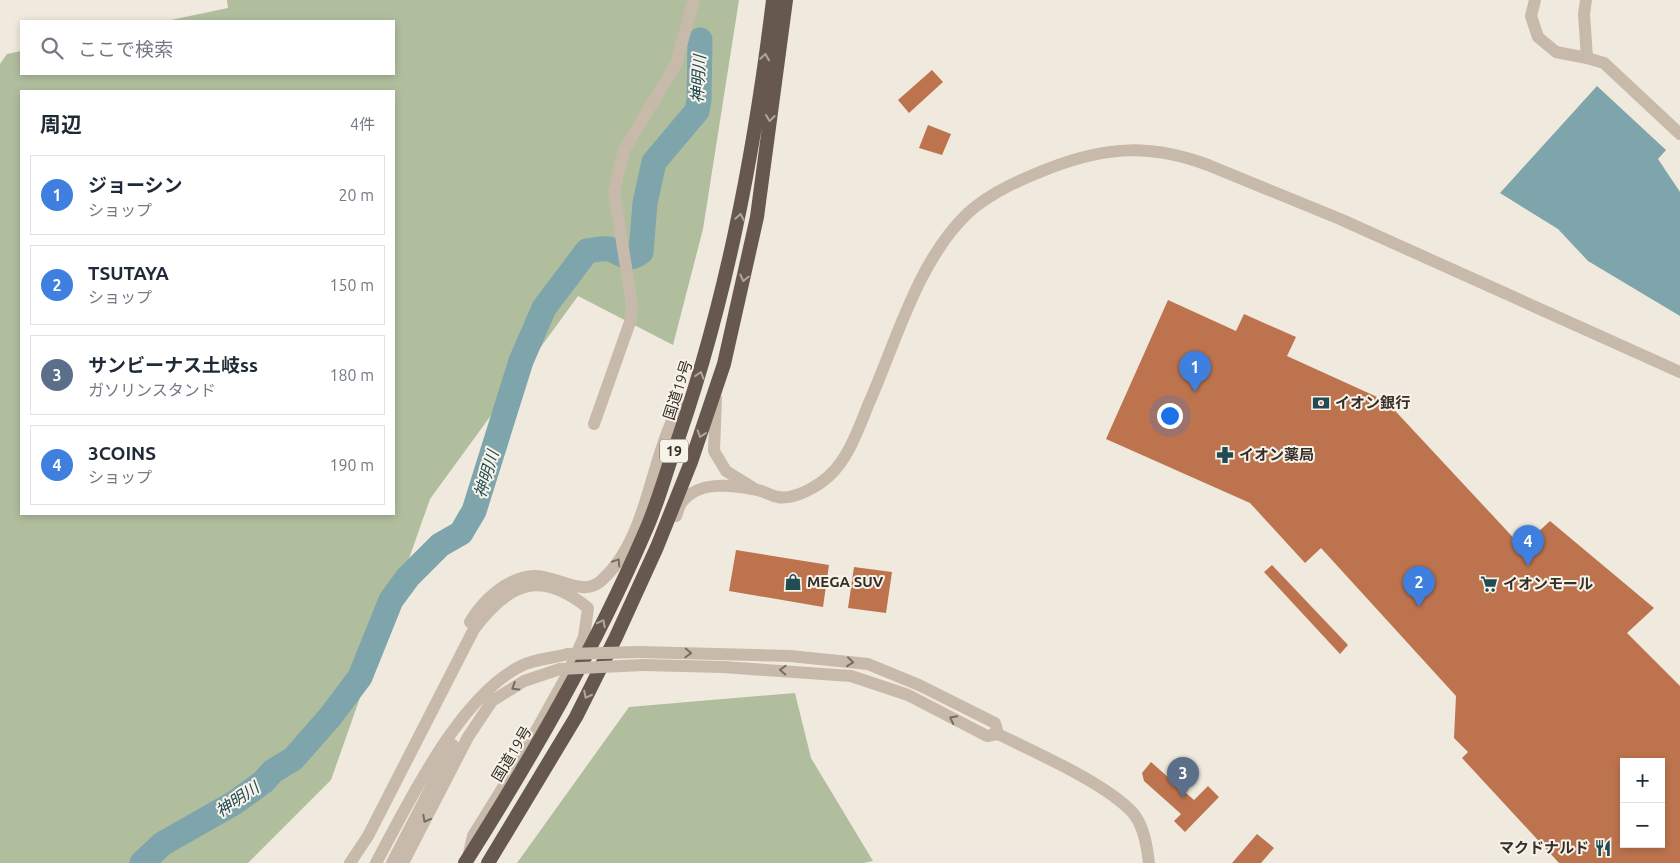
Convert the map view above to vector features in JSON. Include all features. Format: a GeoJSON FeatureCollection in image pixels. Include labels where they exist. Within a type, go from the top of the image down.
{"type":"FeatureCollection","features":[{"type":"Feature","properties":{"kind":"highway","name":"国道19号"},"geometry":{"type":"LineString","coordinates":[[467,860],[559,706],[606,616],[646,531],[693,400],[739,223],[772,0]]}},
{"type":"Feature","properties":{"kind":"highway","name":"19"},"geometry":{"type":"LineString","coordinates":[[488,863],[576,717],[616,637],[657,547],[688,470],[718,384],[757,218],[786,0]]}},
{"type":"Feature","properties":{"kind":"street"},"geometry":{"type":"LineString","coordinates":[[594,424],[630,322],[632,305],[614,191],[624,150],[676,64],[694,0]]}},
{"type":"Feature","properties":{"kind":"street"},"geometry":{"type":"LineString","coordinates":[[1535,0],[1530,16],[1538,37],[1556,52],[1604,63],[1680,134]]}},
{"type":"Feature","properties":{"kind":"street"},"geometry":{"type":"LineString","coordinates":[[1586,0],[1584,14],[1587,58]]}},
{"type":"Feature","properties":{"kind":"street"},"geometry":{"type":"LineString","coordinates":[[616,637],[627,628],[682,502],[698,490],[714,485],[757,490],[780,497],[806,491],[830,475],[848,450],[915,294],[938,250],[968,213],[1012,183],[1074,159],[1110,151],[1148,150],[1190,158],[1340,219],[1680,372]]}},
{"type":"Feature","properties":{"kind":"street"},"geometry":{"type":"LineString","coordinates":[[718,384],[714,451],[726,471],[757,490]]}},
{"type":"Feature","properties":{"kind":"street"},"geometry":{"type":"LineString","coordinates":[[340,863],[365,827],[476,613],[491,596],[512,583],[534,576],[587,588],[601,582],[617,564],[632,534],[673,419],[693,400]]}},
{"type":"Feature","properties":{"kind":"street"},"geometry":{"type":"LineString","coordinates":[[350,863],[368,836],[461,651],[474,629],[509,592],[528,586],[544,585],[572,596],[588,608],[584,637],[566,677],[473,836],[467,860]]}},
{"type":"Feature","properties":{"kind":"street"},"geometry":{"type":"LineString","coordinates":[[376,863],[418,785],[474,705],[493,686],[523,665],[568,654],[640,652],[790,656],[868,664],[919,684],[972,710],[995,723],[998,734]]}},
{"type":"Feature","properties":{"kind":"street"},"geometry":{"type":"LineString","coordinates":[[404,863],[468,737],[492,701],[524,681],[560,669],[643,666],[723,667],[851,676],[908,696],[987,736],[998,734],[1060,765],[1108,793],[1133,813],[1146,839],[1149,863]]}},
{"type":"Feature","properties":{"kind":"street"},"geometry":{"type":"LineString","coordinates":[[392,863],[474,705]]}},
{"type":"Feature","properties":{"kind":"green space"},"geometry":{"type":"Polygon","coordinates":[[[227,0],[739,0],[703,229],[673,345],[578,296],[430,499],[331,780],[248,863],[0,863],[0,64],[7,54],[20,51],[20,75],[395,75],[395,20],[171,20],[228,8],[227,0]]]}},
{"type":"Feature","properties":{"kind":"green space"},"geometry":{"type":"Polygon","coordinates":[[[795,693],[811,758],[873,861],[863,863],[517,863],[629,707],[795,693]]]}},
{"type":"Feature","properties":{"kind":"water"},"geometry":{"type":"Polygon","coordinates":[[[1597,86],[1666,150],[1658,159],[1680,192],[1680,316],[1588,261],[1558,229],[1500,193],[1597,86]]]}},
{"type":"Feature","properties":{"kind":"building"},"geometry":{"type":"Polygon","coordinates":[[[932,70],[943,82],[909,113],[898,100],[932,70]]]}},
{"type":"Feature","properties":{"kind":"building"},"geometry":{"type":"Polygon","coordinates":[[[928,125],[951,134],[942,155],[919,148],[928,125]]]}},
{"type":"Feature","properties":{"kind":"building","name":"イオンモール"},"geometry":{"type":"Polygon","coordinates":[[[1168,300],[1236,331],[1244,314],[1296,337],[1287,356],[1386,401],[1522,547],[1550,521],[1654,608],[1627,633],[1680,686],[1680,863],[1559,863],[1462,758],[1468,752],[1454,738],[1456,696],[1321,548],[1305,563],[1250,503],[1106,439],[1168,300]]]}},
{"type":"Feature","properties":{"kind":"building"},"geometry":{"type":"Polygon","coordinates":[[[736,550],[829,565],[823,607],[729,591],[736,550]]]}},
{"type":"Feature","properties":{"kind":"building"},"geometry":{"type":"Polygon","coordinates":[[[1272,565],[1348,645],[1340,654],[1264,572],[1272,565]]]}},
{"type":"Feature","properties":{"kind":"building"},"geometry":{"type":"Polygon","coordinates":[[[854,567],[892,572],[886,613],[848,608],[854,567]]]}},
{"type":"Feature","properties":{"kind":"building"},"geometry":{"type":"Polygon","coordinates":[[[1151,762],[1194,800],[1208,786],[1219,797],[1185,832],[1174,821],[1181,814],[1144,781],[1142,773],[1151,762]]]}},
{"type":"Feature","properties":{"kind":"building"},"geometry":{"type":"Polygon","coordinates":[[[1257,834],[1274,848],[1261,863],[1232,863],[1257,834]]]}},
{"type":"Feature","properties":{"kind":"waterway","name":"神明川"},"geometry":{"type":"LineString","coordinates":[[142,863],[162,844],[234,803],[263,782],[273,771],[293,759],[330,717],[360,677],[391,600],[408,577],[440,545],[461,533],[474,511],[521,361],[544,308],[587,251],[609,249],[629,257],[641,252],[645,203],[654,162],[697,111],[699,100],[700,40]]}},
{"type":"Feature","properties":{"kind":"place","name":"ジョーシン"},"geometry":{"type":"Point","coordinates":[1195,392]}},
{"type":"Feature","properties":{"kind":"place","name":"イオン銀行"},"geometry":{"type":"Point","coordinates":[1321,403]}},
{"type":"Feature","properties":{"kind":"place","name":"イオン薬局"},"geometry":{"type":"Point","coordinates":[1225,455]}},
{"type":"Feature","properties":{"kind":"place","name":"3COINS"},"geometry":{"type":"Point","coordinates":[1528,566]}},
{"type":"Feature","properties":{"kind":"place","name":"MEGA SUV"},"geometry":{"type":"Point","coordinates":[793,582]}},
{"type":"Feature","properties":{"kind":"place","name":"イオンモール"},"geometry":{"type":"Point","coordinates":[1489,584]}},
{"type":"Feature","properties":{"kind":"place","name":"TSUTAYA"},"geometry":{"type":"Point","coordinates":[1419,607]}},
{"type":"Feature","properties":{"kind":"place","name":"サンビーナス土岐ss"},"geometry":{"type":"Point","coordinates":[1183,798]}},
{"type":"Feature","properties":{"kind":"place","name":"マクドナルド"},"geometry":{"type":"Point","coordinates":[1603,848]}}]}
